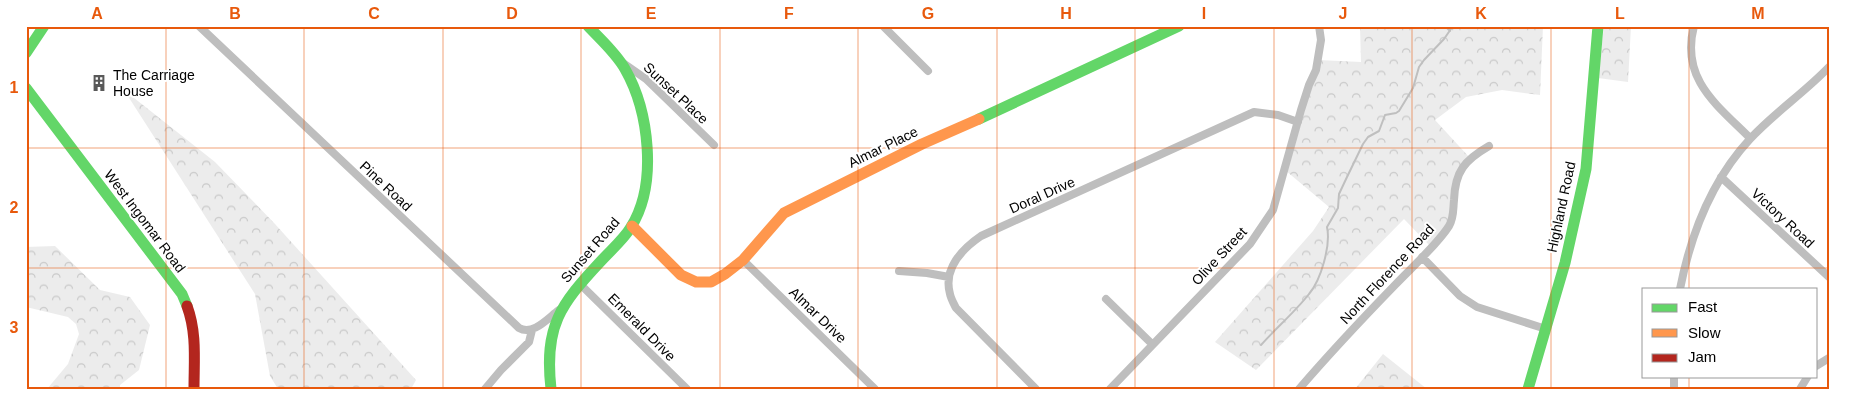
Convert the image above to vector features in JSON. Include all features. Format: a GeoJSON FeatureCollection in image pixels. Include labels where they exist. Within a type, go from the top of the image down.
{"type":"FeatureCollection","features":[{"type":"Feature","properties":{"kind":"street"},"geometry":{"type":"LineString","coordinates":[[26,53],[44,26]]}},
{"type":"Feature","properties":{"kind":"street","name":"Pine Road"},"geometry":{"type":"LineString","coordinates":[[199,26],[515,325],[523,330],[532,330]]}},
{"type":"Feature","properties":{"kind":"street","name":"Sunset Road"},"geometry":{"type":"LineString","coordinates":[[551,389],[548,367],[550,349],[562,307],[632,226],[642,204],[647,181],[647,153],[638,100],[630,78],[620,61],[588,26]]}},
{"type":"Feature","properties":{"kind":"street"},"geometry":{"type":"LineString","coordinates":[[883,26],[928,71]]}},
{"type":"Feature","properties":{"kind":"street","name":"Almar Place"},"geometry":{"type":"LineString","coordinates":[[632,226],[682,275],[696,282],[711,282],[743,260],[784,213],[922,144],[966,126],[1179,26]]}},
{"type":"Feature","properties":{"kind":"street","name":"Olive Street"},"geometry":{"type":"LineString","coordinates":[[1110,389],[1250,244],[1273,210],[1309,85],[1316,70],[1322,40],[1319,26]]}},
{"type":"Feature","properties":{"kind":"street","name":"Highland Road"},"geometry":{"type":"LineString","coordinates":[[1528,389],[1565,263],[1586,169],[1598,26]]}},
{"type":"Feature","properties":{"kind":"street"},"geometry":{"type":"LineString","coordinates":[[1694,26],[1691,52],[1697,79],[1711,100],[1750,138]]}},
{"type":"Feature","properties":{"kind":"street","name":"Sunset Place"},"geometry":{"type":"LineString","coordinates":[[620,61],[646,79],[714,145]]}},
{"type":"Feature","properties":{"kind":"street"},"geometry":{"type":"LineString","coordinates":[[1680,288],[1699,219],[1720,177],[1750,138],[1829,67]]}},
{"type":"Feature","properties":{"kind":"street","name":"West Ingomar Road"},"geometry":{"type":"LineString","coordinates":[[26,88],[182,294],[191,314],[194,330],[196,353],[194,389]]}},
{"type":"Feature","properties":{"kind":"street","name":"Doral Drive"},"geometry":{"type":"LineString","coordinates":[[949,277],[958,254],[967,245],[981,236],[1254,112],[1278,115],[1298,122]]}},
{"type":"Feature","properties":{"kind":"street","name":"North Florence Road"},"geometry":{"type":"LineString","coordinates":[[1299,389],[1332,350],[1422,257],[1449,226],[1452,218],[1454,191],[1460,170],[1470,158],[1489,146]]}},
{"type":"Feature","properties":{"kind":"street","name":"Victory Road"},"geometry":{"type":"LineString","coordinates":[[1720,177],[1829,277]]}},
{"type":"Feature","properties":{"kind":"street"},"geometry":{"type":"LineString","coordinates":[[1422,257],[1460,296],[1477,307],[1546,329]]}},
{"type":"Feature","properties":{"kind":"street","name":"Almar Drive"},"geometry":{"type":"LineString","coordinates":[[743,260],[875,389]]}},
{"type":"Feature","properties":{"kind":"street"},"geometry":{"type":"LineString","coordinates":[[899,271],[949,277],[950,294],[956,308],[1036,389]]}},
{"type":"Feature","properties":{"kind":"street","name":"Emerald Drive"},"geometry":{"type":"LineString","coordinates":[[580,284],[686,389]]}},
{"type":"Feature","properties":{"kind":"street"},"geometry":{"type":"LineString","coordinates":[[1106,299],[1152,344]]}},
{"type":"Feature","properties":{"kind":"street"},"geometry":{"type":"LineString","coordinates":[[485,389],[529,342],[532,330],[562,307]]}},
{"type":"Feature","properties":{"kind":"street"},"geometry":{"type":"LineString","coordinates":[[1818,365],[1829,358]]}},
{"type":"Feature","properties":{"kind":"street"},"geometry":{"type":"LineString","coordinates":[[1800,389],[1807,378]]}},
{"type":"Feature","properties":{"kind":"green space"},"geometry":{"type":"Polygon","coordinates":[[[1360,26],[1543,26],[1540,95],[1502,90],[1466,97],[1435,120],[1470,158],[1463,165],[1452,218],[1431,247],[1404,219],[1256,370],[1215,342],[1313,231],[1329,207],[1285,170],[1318,60],[1361,62],[1360,26]]]}},
{"type":"Feature","properties":{"kind":"green space"},"geometry":{"type":"Polygon","coordinates":[[[1604,26],[1631,26],[1628,82],[1598,78],[1604,26]]]}},
{"type":"Feature","properties":{"kind":"green space"},"geometry":{"type":"Polygon","coordinates":[[[124,90],[215,162],[275,224],[416,380],[411,389],[278,389],[270,376],[255,294],[124,90]]]}},
{"type":"Feature","properties":{"kind":"green space"},"geometry":{"type":"Polygon","coordinates":[[[55,246],[100,290],[130,297],[150,325],[139,370],[120,385],[120,389],[47,389],[68,364],[79,334],[76,324],[68,317],[26,307],[26,247],[55,246]]]}},
{"type":"Feature","properties":{"kind":"green space"},"geometry":{"type":"Polygon","coordinates":[[[1383,354],[1427,389],[1355,389],[1383,354]]]}},
{"type":"Feature","properties":{"kind":"waterway"},"geometry":{"type":"LineString","coordinates":[[1445,26],[1450,31]]}},
{"type":"Feature","properties":{"kind":"waterway"},"geometry":{"type":"LineString","coordinates":[[1261,345],[1304,301],[1313,288],[1324,262],[1328,243],[1327,227],[1338,208],[1339,194],[1363,144],[1368,137],[1379,131],[1385,115],[1399,111],[1413,88],[1419,67],[1453,26]]}},
{"type":"Feature","properties":{"kind":"traffic: fast"},"geometry":{"type":"LineString","coordinates":[[26,53],[44,26]]}},
{"type":"Feature","properties":{"kind":"traffic: fast"},"geometry":{"type":"LineString","coordinates":[[551,389],[550,349],[558,318],[565,304],[575,291],[631,227],[645,190],[647,148],[645,126],[640,105],[625,69],[588,26]]}},
{"type":"Feature","properties":{"kind":"traffic: fast"},"geometry":{"type":"LineString","coordinates":[[979,119],[1179,26]]}},
{"type":"Feature","properties":{"kind":"traffic: fast"},"geometry":{"type":"LineString","coordinates":[[1528,389],[1565,263],[1586,169],[1598,26]]}},
{"type":"Feature","properties":{"kind":"traffic: fast"},"geometry":{"type":"LineString","coordinates":[[26,88],[182,294],[187,306]]}},
{"type":"Feature","properties":{"kind":"traffic: slow"},"geometry":{"type":"LineString","coordinates":[[632,226],[681,275],[696,282],[711,282],[743,260],[784,213],[922,144],[979,119]]}},
{"type":"Feature","properties":{"kind":"traffic: jam"},"geometry":{"type":"LineString","coordinates":[[187,306],[194,336],[194,389]]}},
{"type":"Feature","properties":{"kind":"place","name":"The Carriage House"},"geometry":{"type":"Point","coordinates":[99,83]}}]}
